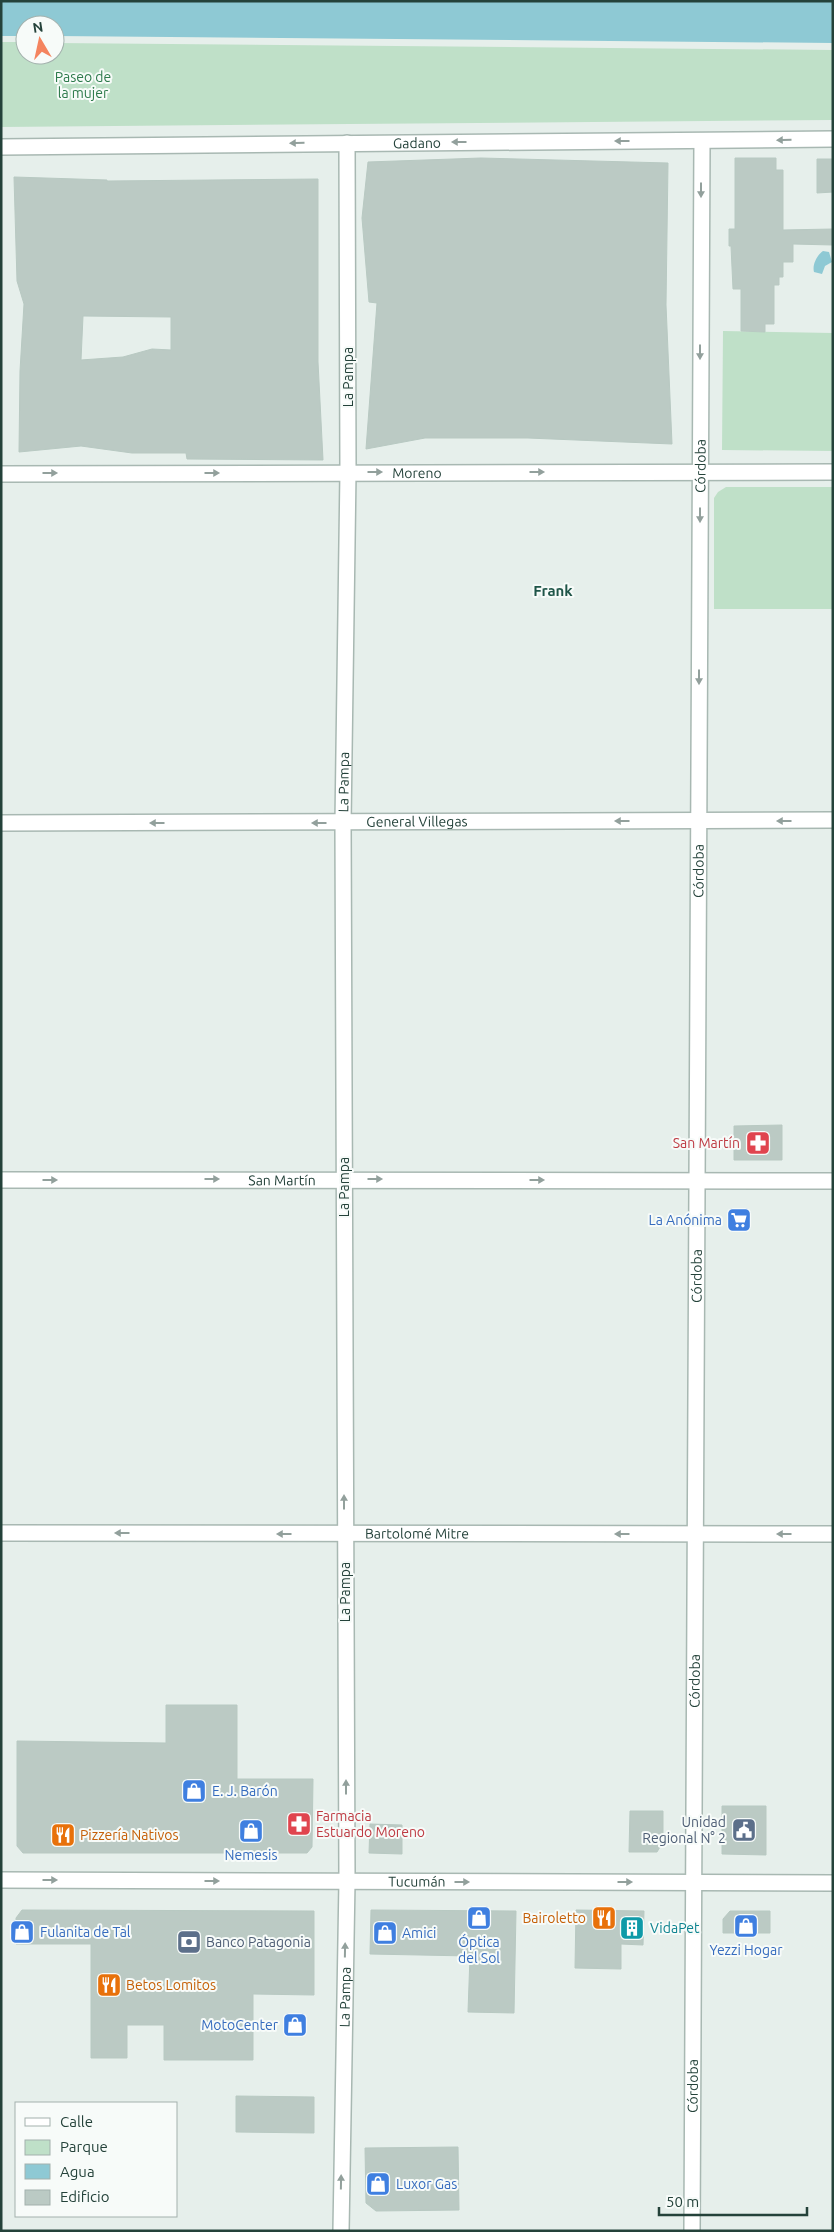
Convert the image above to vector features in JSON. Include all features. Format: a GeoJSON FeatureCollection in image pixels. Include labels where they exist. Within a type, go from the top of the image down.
{"type":"FeatureCollection","features":[{"type":"Feature","properties":{"kind":"street","name":"Gadano"},"geometry":{"type":"LineString","coordinates":[[1,147],[833,139]]}},
{"type":"Feature","properties":{"kind":"street","name":"Córdoba"},"geometry":{"type":"LineString","coordinates":[[692,2231],[702,141]]}},
{"type":"Feature","properties":{"kind":"street","name":"La Pampa"},"geometry":{"type":"LineString","coordinates":[[340,2231],[347,1881],[344,1534],[343,823],[348,472],[347,143]]}},
{"type":"Feature","properties":{"kind":"street","name":"Moreno"},"geometry":{"type":"LineString","coordinates":[[1,474],[833,472]]}},
{"type":"Feature","properties":{"kind":"street","name":"General Villegas"},"geometry":{"type":"LineString","coordinates":[[1,823],[833,820]]}},
{"type":"Feature","properties":{"kind":"street","name":"San Martín"},"geometry":{"type":"LineString","coordinates":[[1,1180],[833,1181]]}},
{"type":"Feature","properties":{"kind":"street","name":"Bartolomé Mitre"},"geometry":{"type":"LineString","coordinates":[[1,1533],[833,1534]]}},
{"type":"Feature","properties":{"kind":"street","name":"Tucumán"},"geometry":{"type":"LineString","coordinates":[[1,1880],[833,1883]]}},
{"type":"Feature","properties":{"kind":"green space","name":"Paseo de la mujer"},"geometry":{"type":"Polygon","coordinates":[[[1,42],[15,42],[15,65],[65,65],[65,43],[833,50],[833,120],[1,127],[1,42]]]}},
{"type":"Feature","properties":{"kind":"green space"},"geometry":{"type":"Polygon","coordinates":[[[723,331],[833,333],[833,451],[722,450],[723,331]]]}},
{"type":"Feature","properties":{"kind":"green space"},"geometry":{"type":"Polygon","coordinates":[[[726,487],[833,487],[833,609],[714,609],[714,498],[718,492],[726,487]]]}},
{"type":"Feature","properties":{"kind":"water"},"geometry":{"type":"Polygon","coordinates":[[[1,1],[833,1],[833,43],[65,36],[65,15],[15,15],[15,36],[1,36],[1,1]]]}},
{"type":"Feature","properties":{"kind":"water"},"geometry":{"type":"Polygon","coordinates":[[[823,251],[829,252],[832,262],[825,266],[822,274],[814,272],[814,266],[823,251]]]}},
{"type":"Feature","properties":{"kind":"building"},"geometry":{"type":"Polygon","coordinates":[[[481,158],[668,163],[666,305],[672,444],[528,438],[425,438],[366,449],[377,303],[369,302],[362,218],[368,162],[481,158]]]}},
{"type":"Feature","properties":{"kind":"building"},"geometry":{"type":"Polygon","coordinates":[[[735,158],[776,158],[776,170],[783,170],[783,230],[833,229],[833,245],[793,244],[793,262],[783,262],[783,277],[779,277],[779,285],[774,285],[774,324],[765,324],[765,332],[741,331],[741,289],[733,289],[729,229],[735,229],[735,158]]]}},
{"type":"Feature","properties":{"kind":"building"},"geometry":{"type":"Polygon","coordinates":[[[817,159],[833,159],[833,192],[817,193],[817,159]]]}},
{"type":"Feature","properties":{"kind":"building"},"geometry":{"type":"Polygon","coordinates":[[[14,177],[107,181],[318,179],[318,362],[323,460],[187,459],[186,453],[132,453],[81,446],[19,452],[20,371],[24,304],[17,281],[14,177]],[[83,316],[81,360],[123,357],[152,349],[171,350],[171,317],[83,316]]]}},
{"type":"Feature","properties":{"kind":"building","name":"San Martín"},"geometry":{"type":"Polygon","coordinates":[[[782,1125],[782,1160],[734,1160],[734,1126],[782,1125]]]}},
{"type":"Feature","properties":{"kind":"building"},"geometry":{"type":"Polygon","coordinates":[[[166,1705],[237,1705],[237,1779],[313,1779],[312,1847],[307,1853],[23,1853],[17,1846],[17,1741],[166,1743],[166,1705]]]}},
{"type":"Feature","properties":{"kind":"building","name":"Unidad Regional N° 2"},"geometry":{"type":"Polygon","coordinates":[[[722,1806],[766,1806],[766,1855],[722,1854],[722,1806]]]}},
{"type":"Feature","properties":{"kind":"building"},"geometry":{"type":"Polygon","coordinates":[[[630,1811],[663,1811],[663,1842],[657,1852],[629,1852],[630,1811]]]}},
{"type":"Feature","properties":{"kind":"building"},"geometry":{"type":"Polygon","coordinates":[[[370,1824],[402,1825],[402,1854],[369,1853],[370,1824]]]}},
{"type":"Feature","properties":{"kind":"building"},"geometry":{"type":"Polygon","coordinates":[[[22,1910],[314,1911],[314,1995],[253,1994],[253,2060],[164,2060],[164,2025],[127,2025],[127,2058],[91,2058],[91,1944],[16,1944],[16,1918],[22,1910]]]}},
{"type":"Feature","properties":{"kind":"building"},"geometry":{"type":"Polygon","coordinates":[[[371,1910],[516,1911],[514,2013],[468,2012],[470,1956],[370,1954],[371,1910]]]}},
{"type":"Feature","properties":{"kind":"building"},"geometry":{"type":"Polygon","coordinates":[[[576,1910],[644,1911],[643,1945],[621,1944],[621,1969],[575,1968],[576,1910]]]}},
{"type":"Feature","properties":{"kind":"building","name":"Yezzi Hogar"},"geometry":{"type":"Polygon","coordinates":[[[730,1911],[770,1911],[770,1933],[723,1933],[723,1919],[730,1911]]]}},
{"type":"Feature","properties":{"kind":"building"},"geometry":{"type":"Polygon","coordinates":[[[236,2096],[314,2097],[314,2133],[236,2132],[236,2096]]]}},
{"type":"Feature","properties":{"kind":"building"},"geometry":{"type":"Polygon","coordinates":[[[458,2147],[459,2210],[376,2211],[366,2203],[365,2148],[458,2147]]]}},
{"type":"Feature","properties":{"kind":"place","name":"San Martín"},"geometry":{"type":"Point","coordinates":[758,1143]}},
{"type":"Feature","properties":{"kind":"place","name":"La Anónima"},"geometry":{"type":"Point","coordinates":[739,1220]}},
{"type":"Feature","properties":{"kind":"place","name":"E. J. Barón"},"geometry":{"type":"Point","coordinates":[194,1791]}},
{"type":"Feature","properties":{"kind":"place","name":"Farmacia Estuardo Moreno"},"geometry":{"type":"Point","coordinates":[299,1824]}},
{"type":"Feature","properties":{"kind":"place","name":"Unidad Regional N° 2"},"geometry":{"type":"Point","coordinates":[744,1830]}},
{"type":"Feature","properties":{"kind":"place","name":"Nemesis"},"geometry":{"type":"Point","coordinates":[251,1831]}},
{"type":"Feature","properties":{"kind":"place","name":"Pizzería Nativos"},"geometry":{"type":"Point","coordinates":[63,1835]}},
{"type":"Feature","properties":{"kind":"place","name":"Óptica del Sol"},"geometry":{"type":"Point","coordinates":[479,1918]}},
{"type":"Feature","properties":{"kind":"place","name":"Bairoletto"},"geometry":{"type":"Point","coordinates":[604,1918]}},
{"type":"Feature","properties":{"kind":"place","name":"Yezzi Hogar"},"geometry":{"type":"Point","coordinates":[746,1926]}},
{"type":"Feature","properties":{"kind":"place","name":"VidaPet"},"geometry":{"type":"Point","coordinates":[632,1928]}},
{"type":"Feature","properties":{"kind":"place","name":"Fulanita de Tal"},"geometry":{"type":"Point","coordinates":[22,1932]}},
{"type":"Feature","properties":{"kind":"place","name":"Amici"},"geometry":{"type":"Point","coordinates":[385,1933]}},
{"type":"Feature","properties":{"kind":"place","name":"Banco Patagonia"},"geometry":{"type":"Point","coordinates":[189,1942]}},
{"type":"Feature","properties":{"kind":"place","name":"Betos Lomitos"},"geometry":{"type":"Point","coordinates":[109,1985]}},
{"type":"Feature","properties":{"kind":"place","name":"MotoCenter"},"geometry":{"type":"Point","coordinates":[295,2025]}},
{"type":"Feature","properties":{"kind":"place","name":"Luxor Gas"},"geometry":{"type":"Point","coordinates":[378,2184]}},
{"type":"Feature","properties":{"kind":"district","name":"Frank"},"geometry":{"type":"Point","coordinates":[553,590]}}]}
